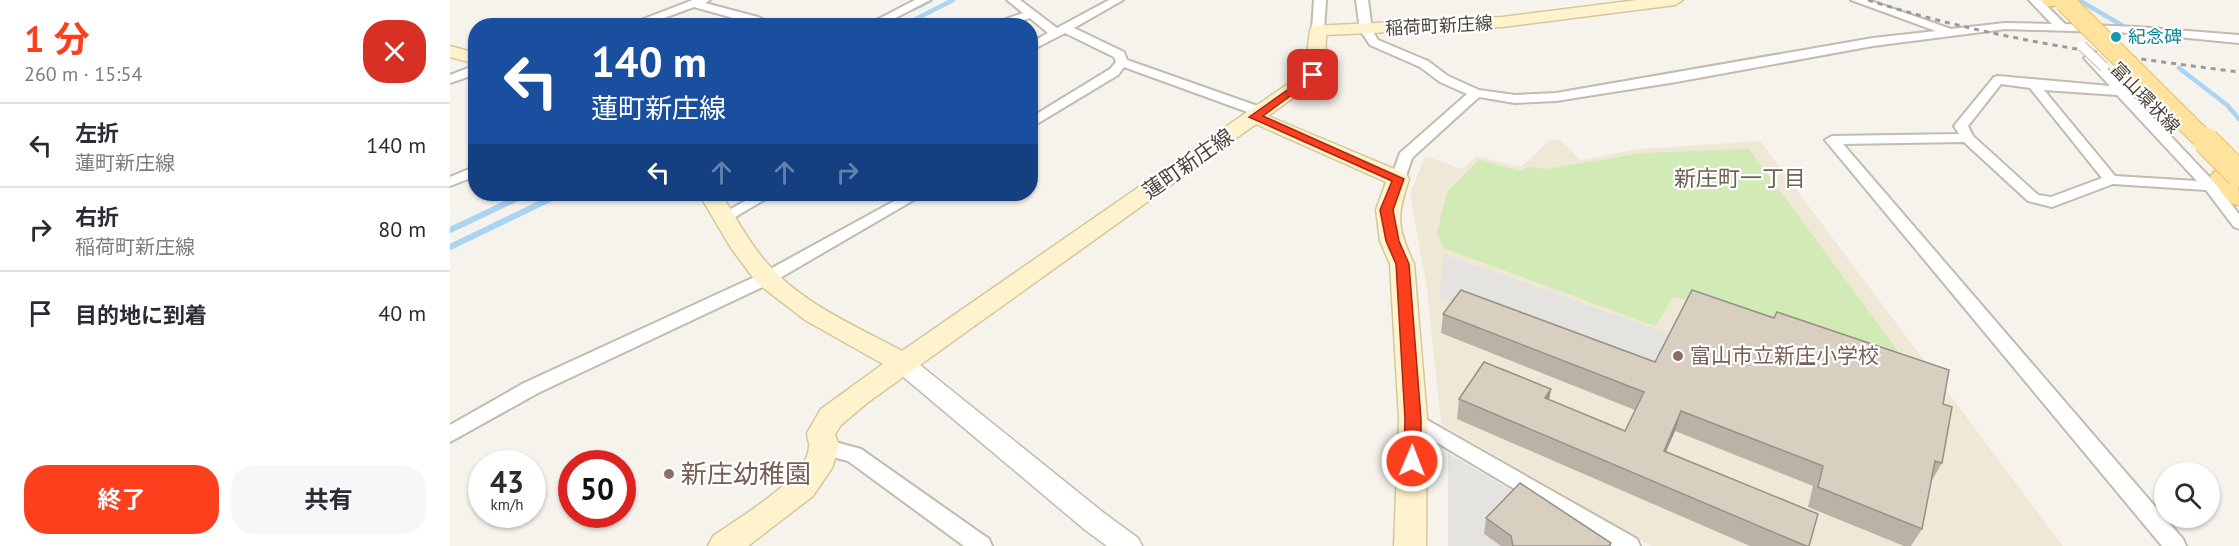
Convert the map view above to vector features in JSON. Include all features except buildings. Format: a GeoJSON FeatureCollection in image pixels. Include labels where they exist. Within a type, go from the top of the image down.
{"type":"FeatureCollection","features":[{"type":"Feature","properties":{"kind":"main road","name":"稲荷町新庄線"},"geometry":{"type":"LineString","coordinates":[[1318,30],[1366,30],[1502,22],[1650,1],[1675,0]]}},
{"type":"Feature","properties":{"kind":"main road","name":"富山環状線"},"geometry":{"type":"LineString","coordinates":[[2053,1],[2224,179],[2239,198]]}},
{"type":"Feature","properties":{"kind":"main road"},"geometry":{"type":"LineString","coordinates":[[1258,115],[1313,75],[1316,67],[1318,30]]}},
{"type":"Feature","properties":{"kind":"main road"},"geometry":{"type":"LineString","coordinates":[[450,51],[468,57]]}},
{"type":"Feature","properties":{"kind":"main road","name":"蓮町新庄線"},"geometry":{"type":"LineString","coordinates":[[902,363],[1258,115],[1398,179]]}},
{"type":"Feature","properties":{"kind":"main road"},"geometry":{"type":"LineString","coordinates":[[1398,179],[1387,210],[1392,241],[1402,264],[1413,419],[1410,546]]}},
{"type":"Feature","properties":{"kind":"main road"},"geometry":{"type":"LineString","coordinates":[[715,201],[767,278],[811,311],[902,363],[831,417],[821,433],[824,447],[817,468],[802,487],[724,546]]}},
{"type":"Feature","properties":{"kind":"street"},"geometry":{"type":"LineString","coordinates":[[1013,0],[1061,32],[1120,55],[1122,62]]}},
{"type":"Feature","properties":{"kind":"street"},"geometry":{"type":"LineString","coordinates":[[1038,44],[1117,0]]}},
{"type":"Feature","properties":{"kind":"street"},"geometry":{"type":"LineString","coordinates":[[1318,30],[1320,0]]}},
{"type":"Feature","properties":{"kind":"street"},"geometry":{"type":"LineString","coordinates":[[1362,0],[1366,30],[1374,42],[1424,64],[1444,79],[1476,93],[1515,99],[1556,97],[1676,78],[1830,49],[2005,26],[2137,30],[2239,39]]}},
{"type":"Feature","properties":{"kind":"street"},"geometry":{"type":"LineString","coordinates":[[1857,0],[1950,33]]}},
{"type":"Feature","properties":{"kind":"street"},"geometry":{"type":"LineString","coordinates":[[886,18],[919,1]]}},
{"type":"Feature","properties":{"kind":"street"},"geometry":{"type":"LineString","coordinates":[[2053,1],[2061,27]]}},
{"type":"Feature","properties":{"kind":"street"},"geometry":{"type":"LineString","coordinates":[[653,18],[700,2],[720,12],[753,18]]}},
{"type":"Feature","properties":{"kind":"street"},"geometry":{"type":"LineString","coordinates":[[1018,18],[1032,14]]}},
{"type":"Feature","properties":{"kind":"street"},"geometry":{"type":"LineString","coordinates":[[2086,52],[2121,91],[2224,179],[2239,224]]}},
{"type":"Feature","properties":{"kind":"street"},"geometry":{"type":"LineString","coordinates":[[2086,52],[2104,67]]}},
{"type":"Feature","properties":{"kind":"street"},"geometry":{"type":"LineString","coordinates":[[1122,62],[1258,115]]}},
{"type":"Feature","properties":{"kind":"street"},"geometry":{"type":"LineString","coordinates":[[1038,119],[1114,72],[1122,62]]}},
{"type":"Feature","properties":{"kind":"street"},"geometry":{"type":"LineString","coordinates":[[450,79],[468,72]]}},
{"type":"Feature","properties":{"kind":"street"},"geometry":{"type":"LineString","coordinates":[[2121,91],[1998,80],[1961,126],[1968,138],[2033,198],[2052,202],[2111,180],[2224,179]]}},
{"type":"Feature","properties":{"kind":"street"},"geometry":{"type":"LineString","coordinates":[[2034,85],[2111,180]]}},
{"type":"Feature","properties":{"kind":"street"},"geometry":{"type":"LineString","coordinates":[[1398,179],[1405,156],[1476,93]]}},
{"type":"Feature","properties":{"kind":"street"},"geometry":{"type":"LineString","coordinates":[[1968,138],[1832,140],[2175,546]]}},
{"type":"Feature","properties":{"kind":"street"},"geometry":{"type":"LineString","coordinates":[[450,182],[468,174]]}},
{"type":"Feature","properties":{"kind":"street"},"geometry":{"type":"LineString","coordinates":[[725,217],[754,201]]}},
{"type":"Feature","properties":{"kind":"street"},"geometry":{"type":"LineString","coordinates":[[450,434],[531,388],[767,278],[904,201]]}},
{"type":"Feature","properties":{"kind":"street"},"geometry":{"type":"LineString","coordinates":[[902,363],[1094,521],[1128,546]]}},
{"type":"Feature","properties":{"kind":"street"},"geometry":{"type":"LineString","coordinates":[[1413,419],[1629,546]]}},
{"type":"Feature","properties":{"kind":"street"},"geometry":{"type":"LineString","coordinates":[[824,447],[854,455],[981,546]]}},
{"type":"Feature","properties":{"kind":"shaded area","name":"富山市立新庄小学校"},"geometry":{"type":"Polygon","coordinates":[[[1559,139],[1581,160],[1640,149],[1760,141],[2063,546],[1651,546],[1441,424],[1427,289],[1410,194],[1425,156],[1462,169],[1476,156],[1521,167],[1549,141],[1559,139]]]}},
{"type":"Feature","properties":{"kind":"shaded area"},"geometry":{"type":"Polygon","coordinates":[[[1444,254],[1669,334],[1646,377],[1439,297],[1444,254]]]}},
{"type":"Feature","properties":{"kind":"shaded area"},"geometry":{"type":"Polygon","coordinates":[[[1448,453],[1608,546],[1484,533],[1501,546],[1448,546],[1448,453]]]}},
{"type":"Feature","properties":{"kind":"green space"},"geometry":{"type":"Polygon","coordinates":[[[1749,149],[1917,377],[1740,316],[1674,297],[1655,326],[1443,248],[1437,232],[1447,192],[1479,160],[1521,171],[1527,167],[1546,169],[1642,153],[1749,149]]]}},
{"type":"Feature","properties":{"kind":"waterway"},"geometry":{"type":"LineString","coordinates":[[913,9],[931,0]]}},
{"type":"Feature","properties":{"kind":"waterway"},"geometry":{"type":"LineString","coordinates":[[918,18],[953,0]]}},
{"type":"Feature","properties":{"kind":"waterway"},"geometry":{"type":"LineString","coordinates":[[2079,0],[2123,26]]}},
{"type":"Feature","properties":{"kind":"waterway"},"geometry":{"type":"LineString","coordinates":[[2179,68],[2227,105],[2239,119]]}},
{"type":"Feature","properties":{"kind":"waterway"},"geometry":{"type":"LineString","coordinates":[[450,230],[511,201]]}},
{"type":"Feature","properties":{"kind":"waterway"},"geometry":{"type":"LineString","coordinates":[[450,247],[545,201]]}},
{"type":"Feature","properties":{"kind":"railway"},"geometry":{"type":"LineString","coordinates":[[1868,0],[1914,14],[2005,36],[2239,72]]}},
{"type":"Feature","properties":{"kind":"place","name":"紀念碑"},"geometry":{"type":"Point","coordinates":[2116,37]}},
{"type":"Feature","properties":{"kind":"place","name":"富山市立新庄小学校"},"geometry":{"type":"Point","coordinates":[1678,356]}},
{"type":"Feature","properties":{"kind":"place","name":"新庄幼稚園"},"geometry":{"type":"Point","coordinates":[669,474]}},
{"type":"Feature","properties":{"kind":"district","name":"新庄町一丁目"},"geometry":{"type":"Point","coordinates":[1740,178]}},
{"type":"Feature","properties":{"kind":"route"},"geometry":{"type":"LineString","coordinates":[[1313,75],[1255,117],[1398,179],[1387,210],[1392,241],[1402,264],[1413,419],[1412,461]]}}]}
